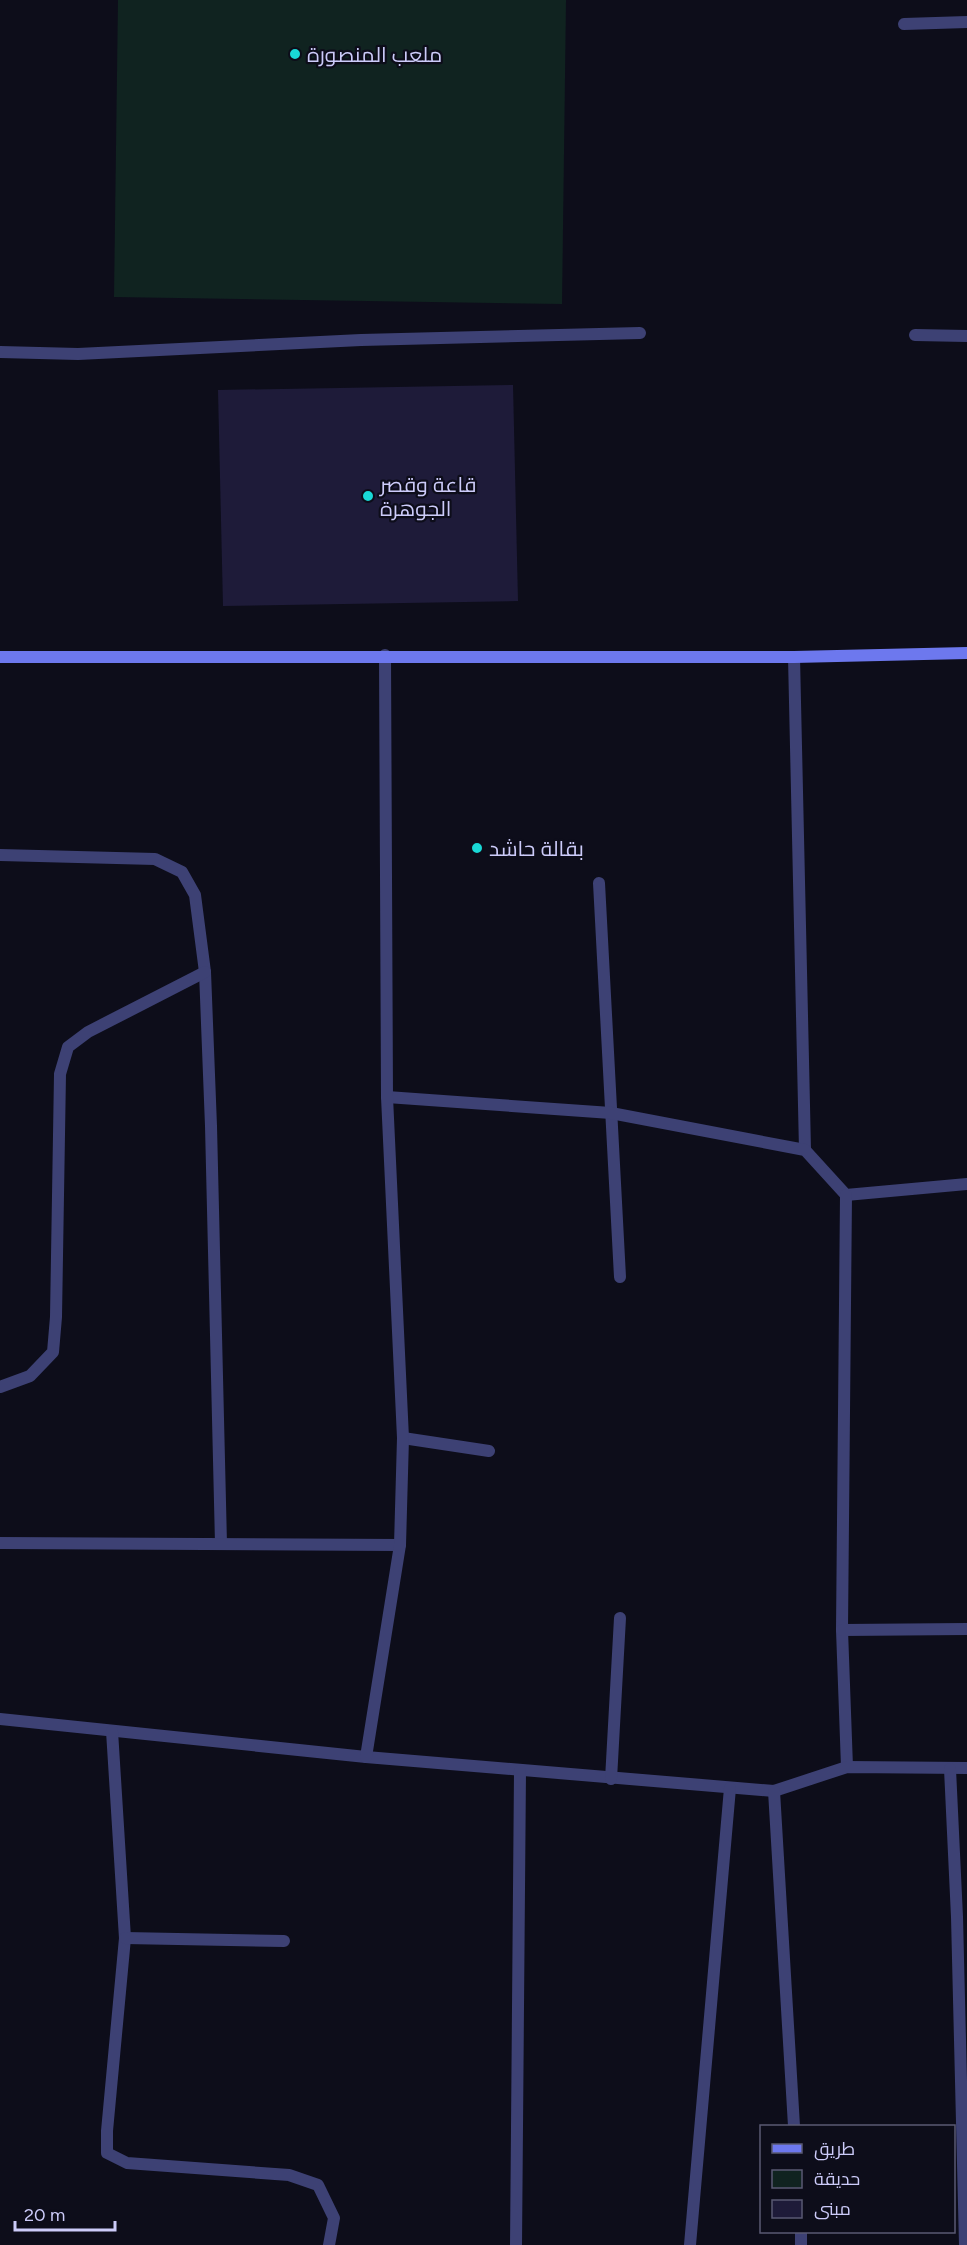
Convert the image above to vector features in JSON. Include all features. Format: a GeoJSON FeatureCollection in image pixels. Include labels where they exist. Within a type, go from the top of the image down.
{"type":"FeatureCollection","features":[{"type":"Feature","properties":{"kind":"street"},"geometry":{"type":"LineString","coordinates":[[904,24],[967,22]]}},
{"type":"Feature","properties":{"kind":"street"},"geometry":{"type":"LineString","coordinates":[[0,352],[78,354],[361,340],[640,333]]}},
{"type":"Feature","properties":{"kind":"street"},"geometry":{"type":"LineString","coordinates":[[915,335],[967,336]]}},
{"type":"Feature","properties":{"kind":"street"},"geometry":{"type":"LineString","coordinates":[[0,657],[385,655],[794,657],[967,653]]}},
{"type":"Feature","properties":{"kind":"street"},"geometry":{"type":"LineString","coordinates":[[366,1757],[400,1545],[403,1438],[387,1097],[385,655]]}},
{"type":"Feature","properties":{"kind":"street"},"geometry":{"type":"LineString","coordinates":[[794,657],[805,1150]]}},
{"type":"Feature","properties":{"kind":"street"},"geometry":{"type":"LineString","coordinates":[[0,855],[155,859],[182,872],[195,895],[205,972],[211,1126],[220,1544]]}},
{"type":"Feature","properties":{"kind":"street"},"geometry":{"type":"LineString","coordinates":[[599,883],[620,1277]]}},
{"type":"Feature","properties":{"kind":"street"},"geometry":{"type":"LineString","coordinates":[[0,1387],[30,1376],[53,1352],[56,1317],[60,1074],[68,1047],[88,1032],[205,972]]}},
{"type":"Feature","properties":{"kind":"street"},"geometry":{"type":"LineString","coordinates":[[387,1097],[611,1113],[805,1150],[846,1195],[842,1630],[847,1767]]}},
{"type":"Feature","properties":{"kind":"street"},"geometry":{"type":"LineString","coordinates":[[846,1195],[967,1184]]}},
{"type":"Feature","properties":{"kind":"street"},"geometry":{"type":"LineString","coordinates":[[403,1438],[489,1451]]}},
{"type":"Feature","properties":{"kind":"street"},"geometry":{"type":"LineString","coordinates":[[0,1543],[400,1545]]}},
{"type":"Feature","properties":{"kind":"street"},"geometry":{"type":"LineString","coordinates":[[611,1779],[620,1618]]}},
{"type":"Feature","properties":{"kind":"street"},"geometry":{"type":"LineString","coordinates":[[842,1630],[967,1629]]}},
{"type":"Feature","properties":{"kind":"street"},"geometry":{"type":"LineString","coordinates":[[0,1719],[366,1757],[774,1791],[847,1767],[967,1768]]}},
{"type":"Feature","properties":{"kind":"street"},"geometry":{"type":"LineString","coordinates":[[112,1731],[125,1938],[107,2152],[127,2163],[289,2175],[318,2185],[334,2218],[328,2245]]}},
{"type":"Feature","properties":{"kind":"street"},"geometry":{"type":"LineString","coordinates":[[950,1768],[962,1917],[965,2245]]}},
{"type":"Feature","properties":{"kind":"street"},"geometry":{"type":"LineString","coordinates":[[516,2245],[520,1771]]}},
{"type":"Feature","properties":{"kind":"street"},"geometry":{"type":"LineString","coordinates":[[690,2245],[730,1788]]}},
{"type":"Feature","properties":{"kind":"street"},"geometry":{"type":"LineString","coordinates":[[774,1791],[794,2125]]}},
{"type":"Feature","properties":{"kind":"street"},"geometry":{"type":"LineString","coordinates":[[125,1938],[284,1941]]}},
{"type":"Feature","properties":{"kind":"green space"},"geometry":{"type":"Polygon","coordinates":[[[118,0],[566,0],[562,304],[114,297],[118,0]]]}},
{"type":"Feature","properties":{"kind":"building","name":"قاعة وقصر الجوهرة"},"geometry":{"type":"Polygon","coordinates":[[[513,385],[518,601],[223,606],[218,390],[513,385]]]}},
{"type":"Feature","properties":{"kind":"place","name":"ملعب المنصورة"},"geometry":{"type":"Point","coordinates":[295,54]}},
{"type":"Feature","properties":{"kind":"place","name":"قاعة وقصر الجوهرة"},"geometry":{"type":"Point","coordinates":[368,496]}},
{"type":"Feature","properties":{"kind":"place","name":"بقالة حاشد"},"geometry":{"type":"Point","coordinates":[477,848]}}]}
